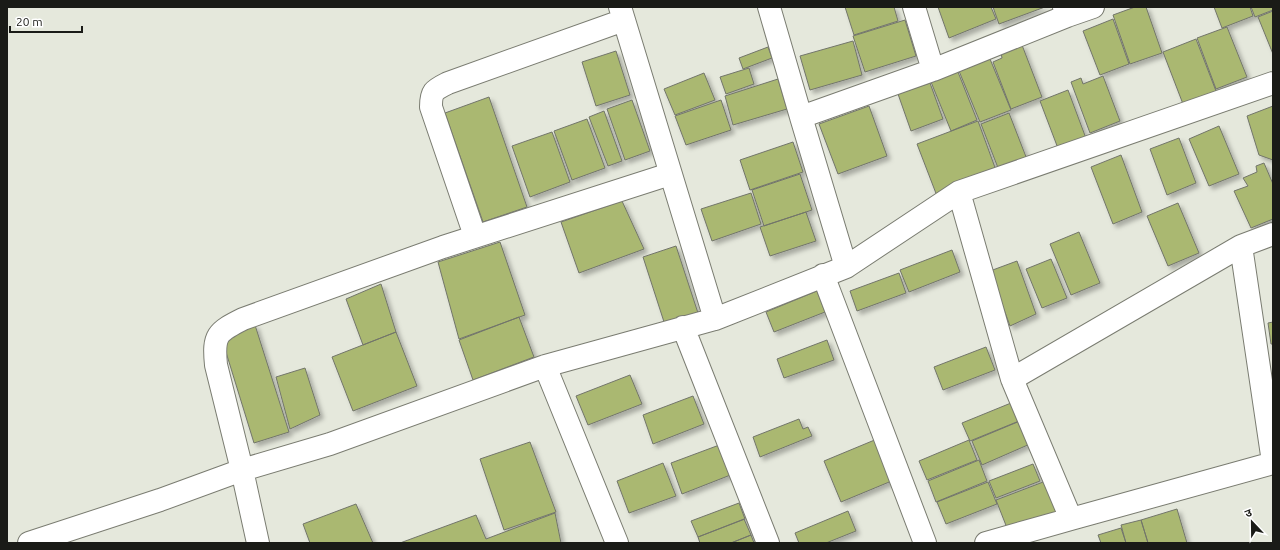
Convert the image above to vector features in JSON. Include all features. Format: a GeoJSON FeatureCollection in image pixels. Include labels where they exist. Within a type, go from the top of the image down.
{"type":"FeatureCollection","features":[{"type":"Feature","properties":{"kind":"street"},"geometry":{"type":"LineString","coordinates":[[769,7],[846,267]]}},
{"type":"Feature","properties":{"kind":"street"},"geometry":{"type":"LineString","coordinates":[[914,7],[933,70]]}},
{"type":"Feature","properties":{"kind":"street"},"geometry":{"type":"LineString","coordinates":[[801,117],[933,70],[1066,12],[1092,7]]}},
{"type":"Feature","properties":{"kind":"street"},"geometry":{"type":"LineString","coordinates":[[476,236],[431,107],[431,96],[435,90],[448,83],[622,14],[715,319]]}},
{"type":"Feature","properties":{"kind":"street"},"geometry":{"type":"LineString","coordinates":[[29,543],[160,500],[242,470],[330,444],[545,366],[715,319],[846,267],[959,192],[1273,82]]}},
{"type":"Feature","properties":{"kind":"street"},"geometry":{"type":"LineString","coordinates":[[258,543],[216,365],[214,348],[218,335],[226,328],[243,319],[443,246],[670,174]]}},
{"type":"Feature","properties":{"kind":"street"},"geometry":{"type":"LineString","coordinates":[[959,192],[1012,379],[1072,518]]}},
{"type":"Feature","properties":{"kind":"street"},"geometry":{"type":"LineString","coordinates":[[1012,379],[1241,246],[1273,234]]}},
{"type":"Feature","properties":{"kind":"street"},"geometry":{"type":"LineString","coordinates":[[986,543],[1273,462],[1241,246]]}},
{"type":"Feature","properties":{"kind":"street"},"geometry":{"type":"LineString","coordinates":[[823,276],[925,543]]}},
{"type":"Feature","properties":{"kind":"street"},"geometry":{"type":"LineString","coordinates":[[683,327],[768,543]]}},
{"type":"Feature","properties":{"kind":"street"},"geometry":{"type":"LineString","coordinates":[[545,366],[617,543]]}},
{"type":"Feature","properties":{"kind":"building"},"geometry":{"type":"Polygon","coordinates":[[[845,7],[894,7],[898,21],[854,35],[845,7]]]}},
{"type":"Feature","properties":{"kind":"building"},"geometry":{"type":"Polygon","coordinates":[[[938,7],[991,7],[996,19],[949,38],[938,7]]]}},
{"type":"Feature","properties":{"kind":"building"},"geometry":{"type":"Polygon","coordinates":[[[993,7],[1045,7],[999,24],[993,7]]]}},
{"type":"Feature","properties":{"kind":"building"},"geometry":{"type":"Polygon","coordinates":[[[1135,7],[1146,7],[1162,53],[1130,64],[1113,15],[1135,7]]]}},
{"type":"Feature","properties":{"kind":"building"},"geometry":{"type":"Polygon","coordinates":[[[1214,7],[1250,7],[1253,16],[1222,28],[1214,7]]]}},
{"type":"Feature","properties":{"kind":"building"},"geometry":{"type":"Polygon","coordinates":[[[1251,7],[1273,7],[1273,10],[1255,17],[1251,7]]]}},
{"type":"Feature","properties":{"kind":"building"},"geometry":{"type":"Polygon","coordinates":[[[1273,11],[1273,54],[1258,17],[1273,11]]]}},
{"type":"Feature","properties":{"kind":"building"},"geometry":{"type":"Polygon","coordinates":[[[1113,19],[1129,64],[1100,75],[1083,31],[1113,19]]]}},
{"type":"Feature","properties":{"kind":"building"},"geometry":{"type":"Polygon","coordinates":[[[905,20],[916,56],[865,72],[853,36],[905,20]]]}},
{"type":"Feature","properties":{"kind":"building"},"geometry":{"type":"Polygon","coordinates":[[[1227,27],[1247,77],[1216,89],[1197,38],[1227,27]]]}},
{"type":"Feature","properties":{"kind":"building"},"geometry":{"type":"Polygon","coordinates":[[[1196,39],[1216,91],[1183,104],[1163,52],[1196,39]]]}},
{"type":"Feature","properties":{"kind":"building"},"geometry":{"type":"Polygon","coordinates":[[[853,41],[862,75],[810,90],[800,56],[853,41]]]}},
{"type":"Feature","properties":{"kind":"building"},"geometry":{"type":"Polygon","coordinates":[[[1022,45],[1042,97],[1011,109],[993,62],[1002,58],[1001,53],[1022,45]]]}},
{"type":"Feature","properties":{"kind":"building"},"geometry":{"type":"Polygon","coordinates":[[[768,47],[772,58],[743,69],[739,58],[768,47]]]}},
{"type":"Feature","properties":{"kind":"building"},"geometry":{"type":"Polygon","coordinates":[[[616,51],[630,95],[596,106],[582,62],[616,51]]]}},
{"type":"Feature","properties":{"kind":"building"},"geometry":{"type":"Polygon","coordinates":[[[990,59],[1011,110],[980,122],[959,71],[990,59]]]}},
{"type":"Feature","properties":{"kind":"building"},"geometry":{"type":"Polygon","coordinates":[[[749,68],[754,84],[726,94],[720,77],[749,68]]]}},
{"type":"Feature","properties":{"kind":"building"},"geometry":{"type":"Polygon","coordinates":[[[958,72],[977,120],[951,131],[931,82],[958,72]]]}},
{"type":"Feature","properties":{"kind":"building"},"geometry":{"type":"Polygon","coordinates":[[[704,73],[715,100],[675,115],[664,89],[704,73]]]}},
{"type":"Feature","properties":{"kind":"building"},"geometry":{"type":"Polygon","coordinates":[[[1103,76],[1120,121],[1090,133],[1071,82],[1081,78],[1083,84],[1103,76]]]}},
{"type":"Feature","properties":{"kind":"building"},"geometry":{"type":"Polygon","coordinates":[[[778,79],[787,109],[733,125],[725,96],[778,79]]]}},
{"type":"Feature","properties":{"kind":"building"},"geometry":{"type":"Polygon","coordinates":[[[930,83],[943,119],[911,131],[898,94],[930,83]]]}},
{"type":"Feature","properties":{"kind":"building"},"geometry":{"type":"Polygon","coordinates":[[[1068,90],[1087,141],[1059,151],[1040,101],[1068,90]]]}},
{"type":"Feature","properties":{"kind":"building"},"geometry":{"type":"Polygon","coordinates":[[[489,97],[527,207],[483,222],[445,113],[489,97]]]}},
{"type":"Feature","properties":{"kind":"building"},"geometry":{"type":"Polygon","coordinates":[[[632,100],[650,151],[625,160],[607,109],[632,100]]]}},
{"type":"Feature","properties":{"kind":"building"},"geometry":{"type":"Polygon","coordinates":[[[721,100],[731,130],[686,145],[675,116],[721,100]]]}},
{"type":"Feature","properties":{"kind":"building"},"geometry":{"type":"Polygon","coordinates":[[[869,106],[887,156],[838,174],[819,124],[869,106]]]}},
{"type":"Feature","properties":{"kind":"building"},"geometry":{"type":"Polygon","coordinates":[[[1273,106],[1273,160],[1259,155],[1247,116],[1273,106]]]}},
{"type":"Feature","properties":{"kind":"building"},"geometry":{"type":"Polygon","coordinates":[[[604,111],[622,161],[608,166],[589,117],[604,111]]]}},
{"type":"Feature","properties":{"kind":"building"},"geometry":{"type":"Polygon","coordinates":[[[1009,113],[1028,162],[1000,173],[981,124],[1009,113]]]}},
{"type":"Feature","properties":{"kind":"building"},"geometry":{"type":"Polygon","coordinates":[[[587,119],[605,168],[572,180],[554,131],[587,119]]]}},
{"type":"Feature","properties":{"kind":"building"},"geometry":{"type":"Polygon","coordinates":[[[978,121],[997,173],[937,196],[917,144],[978,121]]]}},
{"type":"Feature","properties":{"kind":"building"},"geometry":{"type":"Polygon","coordinates":[[[1219,126],[1239,174],[1209,186],[1189,139],[1219,126]]]}},
{"type":"Feature","properties":{"kind":"building"},"geometry":{"type":"Polygon","coordinates":[[[552,132],[570,182],[530,197],[512,146],[552,132]]]}},
{"type":"Feature","properties":{"kind":"building"},"geometry":{"type":"Polygon","coordinates":[[[1179,138],[1196,183],[1167,195],[1150,149],[1179,138]]]}},
{"type":"Feature","properties":{"kind":"building"},"geometry":{"type":"Polygon","coordinates":[[[793,142],[803,172],[750,190],[740,160],[793,142]]]}},
{"type":"Feature","properties":{"kind":"building"},"geometry":{"type":"Polygon","coordinates":[[[1121,155],[1142,212],[1113,224],[1091,167],[1121,155]]]}},
{"type":"Feature","properties":{"kind":"building"},"geometry":{"type":"Polygon","coordinates":[[[1264,163],[1273,184],[1273,219],[1251,228],[1234,191],[1248,186],[1243,178],[1257,172],[1256,166],[1264,163]]]}},
{"type":"Feature","properties":{"kind":"building"},"geometry":{"type":"Polygon","coordinates":[[[800,174],[812,210],[764,226],[752,190],[800,174]]]}},
{"type":"Feature","properties":{"kind":"building"},"geometry":{"type":"Polygon","coordinates":[[[751,193],[761,224],[712,241],[701,209],[751,193]]]}},
{"type":"Feature","properties":{"kind":"building"},"geometry":{"type":"Polygon","coordinates":[[[622,201],[644,249],[579,273],[561,222],[622,201]]]}},
{"type":"Feature","properties":{"kind":"building"},"geometry":{"type":"Polygon","coordinates":[[[1178,203],[1199,253],[1168,266],[1147,216],[1178,203]]]}},
{"type":"Feature","properties":{"kind":"building"},"geometry":{"type":"Polygon","coordinates":[[[806,212],[816,241],[770,256],[760,227],[806,212]]]}},
{"type":"Feature","properties":{"kind":"building"},"geometry":{"type":"Polygon","coordinates":[[[1079,232],[1100,283],[1071,295],[1050,244],[1079,232]]]}},
{"type":"Feature","properties":{"kind":"building"},"geometry":{"type":"Polygon","coordinates":[[[500,242],[525,315],[459,339],[438,262],[500,242]]]}},
{"type":"Feature","properties":{"kind":"building"},"geometry":{"type":"Polygon","coordinates":[[[676,246],[698,313],[665,325],[643,257],[676,246]]]}},
{"type":"Feature","properties":{"kind":"building"},"geometry":{"type":"Polygon","coordinates":[[[952,250],[960,272],[909,292],[900,270],[952,250]]]}},
{"type":"Feature","properties":{"kind":"building"},"geometry":{"type":"Polygon","coordinates":[[[1051,259],[1067,298],[1042,308],[1026,269],[1051,259]]]}},
{"type":"Feature","properties":{"kind":"building"},"geometry":{"type":"Polygon","coordinates":[[[1017,261],[1036,314],[1010,326],[990,271],[1017,261]]]}},
{"type":"Feature","properties":{"kind":"building"},"geometry":{"type":"Polygon","coordinates":[[[899,273],[906,293],[857,311],[850,291],[899,273]]]}},
{"type":"Feature","properties":{"kind":"building"},"geometry":{"type":"Polygon","coordinates":[[[381,284],[396,332],[363,345],[346,299],[381,284]]]}},
{"type":"Feature","properties":{"kind":"building"},"geometry":{"type":"Polygon","coordinates":[[[817,291],[825,312],[774,332],[766,312],[817,291]]]}},
{"type":"Feature","properties":{"kind":"building"},"geometry":{"type":"Polygon","coordinates":[[[519,317],[534,357],[473,380],[459,340],[519,317]]]}},
{"type":"Feature","properties":{"kind":"building"},"geometry":{"type":"Polygon","coordinates":[[[1273,322],[1273,344],[1271,344],[1268,323],[1273,322]]]}},
{"type":"Feature","properties":{"kind":"building"},"geometry":{"type":"Polygon","coordinates":[[[255,325],[289,432],[254,443],[221,336],[255,325]]]}},
{"type":"Feature","properties":{"kind":"building"},"geometry":{"type":"Polygon","coordinates":[[[396,332],[417,386],[353,411],[332,357],[396,332]]]}},
{"type":"Feature","properties":{"kind":"building"},"geometry":{"type":"Polygon","coordinates":[[[827,340],[834,360],[784,378],[777,359],[827,340]]]}},
{"type":"Feature","properties":{"kind":"building"},"geometry":{"type":"Polygon","coordinates":[[[986,347],[995,370],[943,390],[934,367],[986,347]]]}},
{"type":"Feature","properties":{"kind":"building"},"geometry":{"type":"Polygon","coordinates":[[[305,368],[320,415],[290,429],[276,377],[305,368]]]}},
{"type":"Feature","properties":{"kind":"building"},"geometry":{"type":"Polygon","coordinates":[[[630,375],[642,404],[588,425],[576,396],[630,375]]]}},
{"type":"Feature","properties":{"kind":"building"},"geometry":{"type":"Polygon","coordinates":[[[693,396],[704,424],[653,444],[643,415],[693,396]]]}},
{"type":"Feature","properties":{"kind":"building"},"geometry":{"type":"Polygon","coordinates":[[[1011,403],[1019,421],[970,441],[962,423],[1011,403]]]}},
{"type":"Feature","properties":{"kind":"building"},"geometry":{"type":"Polygon","coordinates":[[[799,419],[803,429],[808,427],[812,436],[760,457],[753,437],[799,419]]]}},
{"type":"Feature","properties":{"kind":"building"},"geometry":{"type":"Polygon","coordinates":[[[1020,421],[1030,444],[982,465],[972,441],[1020,421]]]}},
{"type":"Feature","properties":{"kind":"building"},"geometry":{"type":"Polygon","coordinates":[[[877,439],[894,480],[841,502],[824,461],[877,439]]]}},
{"type":"Feature","properties":{"kind":"building"},"geometry":{"type":"Polygon","coordinates":[[[969,440],[977,460],[927,480],[919,461],[969,440]]]}},
{"type":"Feature","properties":{"kind":"building"},"geometry":{"type":"Polygon","coordinates":[[[530,442],[556,512],[504,530],[480,459],[530,442]]]}},
{"type":"Feature","properties":{"kind":"building"},"geometry":{"type":"Polygon","coordinates":[[[722,444],[733,474],[682,494],[671,463],[722,444]]]}},
{"type":"Feature","properties":{"kind":"building"},"geometry":{"type":"Polygon","coordinates":[[[979,460],[987,481],[936,502],[928,481],[979,460]]]}},
{"type":"Feature","properties":{"kind":"building"},"geometry":{"type":"Polygon","coordinates":[[[663,463],[676,496],[629,513],[617,481],[663,463]]]}},
{"type":"Feature","properties":{"kind":"building"},"geometry":{"type":"Polygon","coordinates":[[[1033,464],[1040,481],[996,498],[989,481],[1033,464]]]}},
{"type":"Feature","properties":{"kind":"building"},"geometry":{"type":"Polygon","coordinates":[[[1051,479],[1063,512],[1009,533],[996,500],[1051,479]]]}},
{"type":"Feature","properties":{"kind":"building"},"geometry":{"type":"Polygon","coordinates":[[[988,482],[997,504],[946,524],[937,502],[988,482]]]}},
{"type":"Feature","properties":{"kind":"building"},"geometry":{"type":"Polygon","coordinates":[[[739,503],[745,519],[698,537],[691,521],[739,503]]]}},
{"type":"Feature","properties":{"kind":"building"},"geometry":{"type":"Polygon","coordinates":[[[356,504],[373,543],[310,543],[303,524],[356,504]]]}},
{"type":"Feature","properties":{"kind":"building"},"geometry":{"type":"Polygon","coordinates":[[[1177,509],[1187,543],[1148,543],[1141,520],[1177,509]]]}},
{"type":"Feature","properties":{"kind":"building"},"geometry":{"type":"Polygon","coordinates":[[[848,511],[856,531],[826,543],[799,543],[795,533],[848,511]]]}},
{"type":"Feature","properties":{"kind":"building"},"geometry":{"type":"Polygon","coordinates":[[[555,513],[561,543],[400,543],[476,515],[486,539],[555,513]]]}},
{"type":"Feature","properties":{"kind":"building"},"geometry":{"type":"Polygon","coordinates":[[[744,519],[751,535],[731,543],[700,543],[698,537],[744,519]]]}},
{"type":"Feature","properties":{"kind":"building"},"geometry":{"type":"Polygon","coordinates":[[[1141,520],[1148,543],[1126,543],[1121,525],[1141,520]]]}},
{"type":"Feature","properties":{"kind":"building"},"geometry":{"type":"Polygon","coordinates":[[[1121,528],[1126,543],[1101,543],[1098,535],[1121,528]]]}},
{"type":"Feature","properties":{"kind":"building"},"geometry":{"type":"Polygon","coordinates":[[[751,535],[754,543],[731,543],[751,535]]]}}]}
